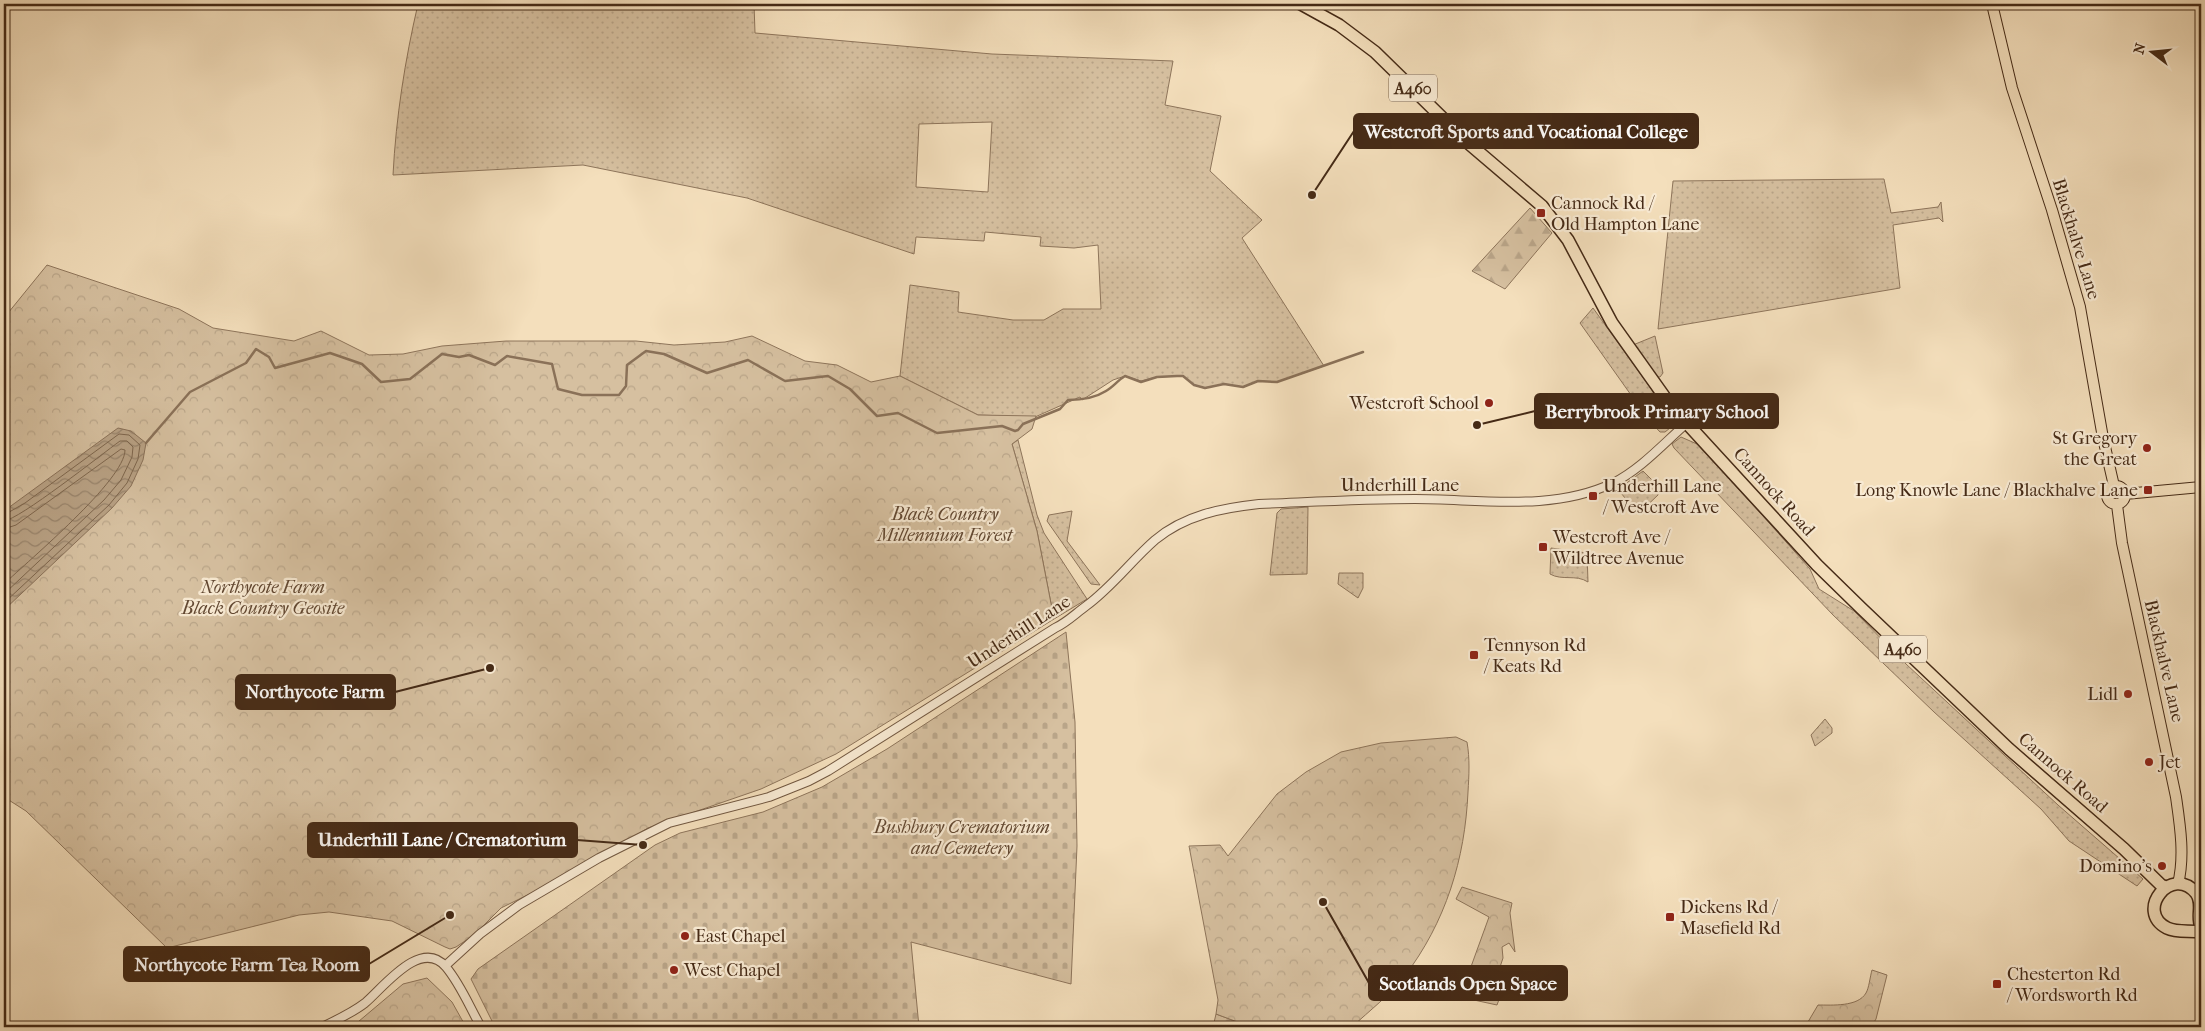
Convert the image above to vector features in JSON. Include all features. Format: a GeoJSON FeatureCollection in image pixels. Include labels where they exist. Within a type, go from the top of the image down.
{"type":"FeatureCollection","features":[{"type":"Feature","properties":{"kind":"highway","name":"Cannock Road"},"geometry":{"type":"LineString","coordinates":[[1301,4],[1339,25],[1375,52],[1466,142],[1542,206],[1568,240],[1600,303],[1657,388],[1817,565],[2008,749],[2124,849],[2161,885],[2166,887]]}},
{"type":"Feature","properties":{"kind":"highway"},"geometry":{"type":"LineString","coordinates":[[2150,874],[2157,918],[2164,926],[2173,930],[2201,932]]}},
{"type":"Feature","properties":{"kind":"highway"},"geometry":{"type":"LineString","coordinates":[[2155,905],[2158,896],[2166,887],[2178,884],[2190,888],[2199,897],[2201,906],[2200,921],[2184,930]]}},
{"type":"Feature","properties":{"kind":"main road","name":"Blackhalve Lane"},"geometry":{"type":"LineString","coordinates":[[1992,4],[2012,88],[2052,210],[2080,307],[2103,438],[2114,486]]}},
{"type":"Feature","properties":{"kind":"main road"},"geometry":{"type":"LineString","coordinates":[[2114,486],[2120,487],[2125,494],[2124,501],[2117,505],[2110,502],[2107,496],[2109,490],[2114,486]]}},
{"type":"Feature","properties":{"kind":"main road"},"geometry":{"type":"LineString","coordinates":[[2125,494],[2201,487]]}},
{"type":"Feature","properties":{"kind":"main road","name":"Blackhalve Lane"},"geometry":{"type":"LineString","coordinates":[[2117,505],[2122,543],[2176,797],[2180,822],[2181,872],[2178,884]]}},
{"type":"Feature","properties":{"kind":"street","name":"Underhill Lane"},"geometry":{"type":"LineString","coordinates":[[445,966],[480,934],[519,906],[638,837],[676,821],[769,798],[828,771],[1064,624],[1069,618],[1098,597],[1166,531],[1190,519],[1235,506],[1259,504],[1414,499],[1546,501],[1570,498],[1614,482],[1626,475],[1687,423]]}},
{"type":"Feature","properties":{"kind":"street"},"geometry":{"type":"LineString","coordinates":[[322,1027],[352,1012],[399,971],[417,959],[429,958],[445,966],[481,1027]]}},
{"type":"Feature","properties":{"kind":"green space"},"geometry":{"type":"Polygon","coordinates":[[[418,4],[484,4],[501,7],[502,4],[754,4],[755,33],[992,54],[1173,61],[1165,105],[1221,116],[1210,171],[1262,220],[1242,238],[1324,366],[1277,382],[1258,381],[1243,387],[1224,384],[1205,388],[1194,385],[1183,376],[1157,377],[1141,381],[1125,376],[1113,380],[1082,400],[1080,397],[1035,417],[978,415],[900,376],[910,285],[959,292],[958,312],[1013,320],[1044,320],[1063,309],[1101,309],[1098,245],[1074,248],[1040,246],[1041,237],[985,232],[984,241],[916,237],[914,254],[747,198],[583,165],[393,175],[399,110],[418,4]],[[992,122],[919,124],[916,187],[988,192],[992,122]]]}},
{"type":"Feature","properties":{"kind":"green space"},"geometry":{"type":"Polygon","coordinates":[[[1884,179],[1891,213],[1938,207],[1941,202],[1943,222],[1939,218],[1893,225],[1900,288],[1658,329],[1673,181],[1884,179]]]}},
{"type":"Feature","properties":{"kind":"green space"},"geometry":{"type":"Polygon","coordinates":[[[1530,208],[1552,233],[1505,289],[1472,271],[1530,208]]]}},
{"type":"Feature","properties":{"kind":"green space","name":"Northycote Farm Black Country Geosite"},"geometry":{"type":"Polygon","coordinates":[[[47,265],[179,309],[213,328],[294,341],[321,331],[369,355],[403,354],[442,346],[506,341],[636,341],[674,345],[725,342],[752,336],[805,361],[837,365],[871,382],[900,376],[978,415],[1036,416],[1032,429],[1012,444],[1037,531],[1054,619],[836,754],[761,789],[648,828],[568,875],[501,908],[474,935],[456,947],[450,949],[445,947],[392,921],[329,912],[299,915],[167,948],[26,811],[4,797],[4,318],[47,265]]]}},
{"type":"Feature","properties":{"kind":"green space"},"geometry":{"type":"Polygon","coordinates":[[[1593,308],[1672,418],[1670,428],[1665,432],[1660,432],[1648,419],[1580,323],[1593,308]]]}},
{"type":"Feature","properties":{"kind":"green space"},"geometry":{"type":"Polygon","coordinates":[[[1655,336],[1663,373],[1660,377],[1655,377],[1633,345],[1655,336]]]}},
{"type":"Feature","properties":{"kind":"green space"},"geometry":{"type":"Polygon","coordinates":[[[1681,437],[1697,444],[1763,516],[1810,569],[1819,589],[1854,611],[1906,664],[2058,805],[2143,879],[2137,886],[2069,841],[2041,809],[1934,712],[1833,615],[1674,448],[1672,444],[1681,437]]]}},
{"type":"Feature","properties":{"kind":"green space"},"geometry":{"type":"Polygon","coordinates":[[[1018,440],[1037,515],[1044,533],[1087,599],[1054,619],[1037,531],[1012,444],[1018,440]]]}},
{"type":"Feature","properties":{"kind":"green space"},"geometry":{"type":"Polygon","coordinates":[[[1643,471],[1658,486],[1658,495],[1638,514],[1621,493],[1620,488],[1643,471]]]}},
{"type":"Feature","properties":{"kind":"green space"},"geometry":{"type":"Polygon","coordinates":[[[1308,507],[1307,574],[1270,575],[1277,513],[1281,509],[1308,507]]]}},
{"type":"Feature","properties":{"kind":"green space"},"geometry":{"type":"Polygon","coordinates":[[[1072,511],[1067,541],[1100,585],[1091,584],[1047,521],[1049,515],[1072,511]]]}},
{"type":"Feature","properties":{"kind":"green space"},"geometry":{"type":"Polygon","coordinates":[[[1551,548],[1587,553],[1588,582],[1579,578],[1559,577],[1550,574],[1551,548]]]}},
{"type":"Feature","properties":{"kind":"green space"},"geometry":{"type":"Polygon","coordinates":[[[1339,573],[1363,573],[1363,588],[1358,598],[1338,584],[1339,573]]]}},
{"type":"Feature","properties":{"kind":"green space","name":"Bushbury Crematorium and Cemetery"},"geometry":{"type":"Polygon","coordinates":[[[1066,632],[1075,722],[1077,846],[1071,984],[911,942],[919,1027],[495,1027],[471,979],[478,969],[655,845],[680,833],[763,812],[822,787],[887,749],[1066,632]]]}},
{"type":"Feature","properties":{"kind":"green space"},"geometry":{"type":"Polygon","coordinates":[[[1825,719],[1832,728],[1832,733],[1815,746],[1811,735],[1825,719]]]}},
{"type":"Feature","properties":{"kind":"green space"},"geometry":{"type":"Polygon","coordinates":[[[1456,737],[1467,742],[1469,755],[1466,817],[1458,865],[1442,912],[1431,934],[1419,956],[1398,984],[1352,1027],[1251,1027],[1216,1014],[1218,1000],[1189,846],[1220,845],[1228,856],[1277,794],[1306,772],[1341,752],[1381,743],[1456,737]]]}},
{"type":"Feature","properties":{"kind":"green space"},"geometry":{"type":"Polygon","coordinates":[[[1462,887],[1512,903],[1510,913],[1515,952],[1509,943],[1502,947],[1503,958],[1500,967],[1508,975],[1497,1005],[1460,997],[1489,917],[1456,899],[1462,887]]]}},
{"type":"Feature","properties":{"kind":"green space"},"geometry":{"type":"Polygon","coordinates":[[[1872,970],[1887,975],[1876,1019],[1871,1027],[1805,1027],[1818,1005],[1851,1003],[1862,998],[1867,991],[1872,970]]]}},
{"type":"Feature","properties":{"kind":"green space"},"geometry":{"type":"Polygon","coordinates":[[[427,978],[452,1002],[466,1027],[352,1027],[403,984],[427,978]]]}},
{"type":"Feature","properties":{"kind":"green space"},"geometry":{"type":"Polygon","coordinates":[[[1216,1014],[1251,1027],[1213,1027],[1216,1014]]]}},
{"type":"Feature","properties":{"kind":"water"},"geometry":{"type":"Polygon","coordinates":[[[118,428],[131,431],[146,443],[143,460],[131,486],[112,508],[4,610],[4,511],[118,428]]]}},
{"type":"Feature","properties":{"kind":"waterway"},"geometry":{"type":"LineString","coordinates":[[146,443],[190,392],[246,363],[256,349],[269,357],[275,368],[330,353],[362,364],[381,382],[410,379],[442,354],[459,357],[469,355],[495,365],[507,356],[552,364],[558,389],[582,395],[619,395],[626,386],[627,365],[646,351],[664,354],[707,373],[748,360],[785,381],[828,376],[850,389],[877,416],[898,413],[937,433],[1002,426],[1015,431],[1023,424],[1060,409],[1068,400],[1087,398],[1102,393],[1125,376],[1141,382],[1157,377],[1183,376],[1194,385],[1205,388],[1224,384],[1243,387],[1258,381],[1277,382],[1363,352]]}},
{"type":"Feature","properties":{"kind":"place","name":"Westcroft Sports and Vocational College"},"geometry":{"type":"Point","coordinates":[1312,195]}},
{"type":"Feature","properties":{"kind":"place","name":"Cannock Rd / Old Hampton Lane"},"geometry":{"type":"Point","coordinates":[1541,213]}},
{"type":"Feature","properties":{"kind":"place","name":"Westcroft School"},"geometry":{"type":"Point","coordinates":[1489,403]}},
{"type":"Feature","properties":{"kind":"place","name":"Berrybrook Primary School"},"geometry":{"type":"Point","coordinates":[1477,425]}},
{"type":"Feature","properties":{"kind":"place","name":"St Gregory the Great"},"geometry":{"type":"Point","coordinates":[2147,448]}},
{"type":"Feature","properties":{"kind":"place","name":"Long Knowle Lane / Blackhalve Lane"},"geometry":{"type":"Point","coordinates":[2148,490]}},
{"type":"Feature","properties":{"kind":"place","name":"Underhill Lane / Westcroft Ave"},"geometry":{"type":"Point","coordinates":[1593,496]}},
{"type":"Feature","properties":{"kind":"place","name":"Westcroft Ave / Wildtree Avenue"},"geometry":{"type":"Point","coordinates":[1543,547]}},
{"type":"Feature","properties":{"kind":"place","name":"Tennyson Rd / Keats Rd"},"geometry":{"type":"Point","coordinates":[1474,655]}},
{"type":"Feature","properties":{"kind":"place","name":"Northycote Farm"},"geometry":{"type":"Point","coordinates":[490,668]}},
{"type":"Feature","properties":{"kind":"place","name":"Lidl"},"geometry":{"type":"Point","coordinates":[2128,694]}},
{"type":"Feature","properties":{"kind":"place","name":"Jet"},"geometry":{"type":"Point","coordinates":[2149,762]}},
{"type":"Feature","properties":{"kind":"place","name":"Underhill Lane / Crematorium"},"geometry":{"type":"Point","coordinates":[643,845]}},
{"type":"Feature","properties":{"kind":"place","name":"Domino's"},"geometry":{"type":"Point","coordinates":[2162,866]}},
{"type":"Feature","properties":{"kind":"place","name":"Scotlands Open Space"},"geometry":{"type":"Point","coordinates":[1323,902]}},
{"type":"Feature","properties":{"kind":"place","name":"Northycote Farm Tea Room"},"geometry":{"type":"Point","coordinates":[450,915]}},
{"type":"Feature","properties":{"kind":"place","name":"Dickens Rd / Masefield Rd"},"geometry":{"type":"Point","coordinates":[1670,917]}},
{"type":"Feature","properties":{"kind":"place","name":"East Chapel"},"geometry":{"type":"Point","coordinates":[685,936]}},
{"type":"Feature","properties":{"kind":"place","name":"West Chapel"},"geometry":{"type":"Point","coordinates":[674,970]}},
{"type":"Feature","properties":{"kind":"place","name":"Chesterton Rd / Wordsworth Rd"},"geometry":{"type":"Point","coordinates":[1997,984]}},
{"type":"Feature","properties":{"kind":"park label","name":"Black Country Millennium Forest"},"geometry":{"type":"Point","coordinates":[945,524]}}]}
